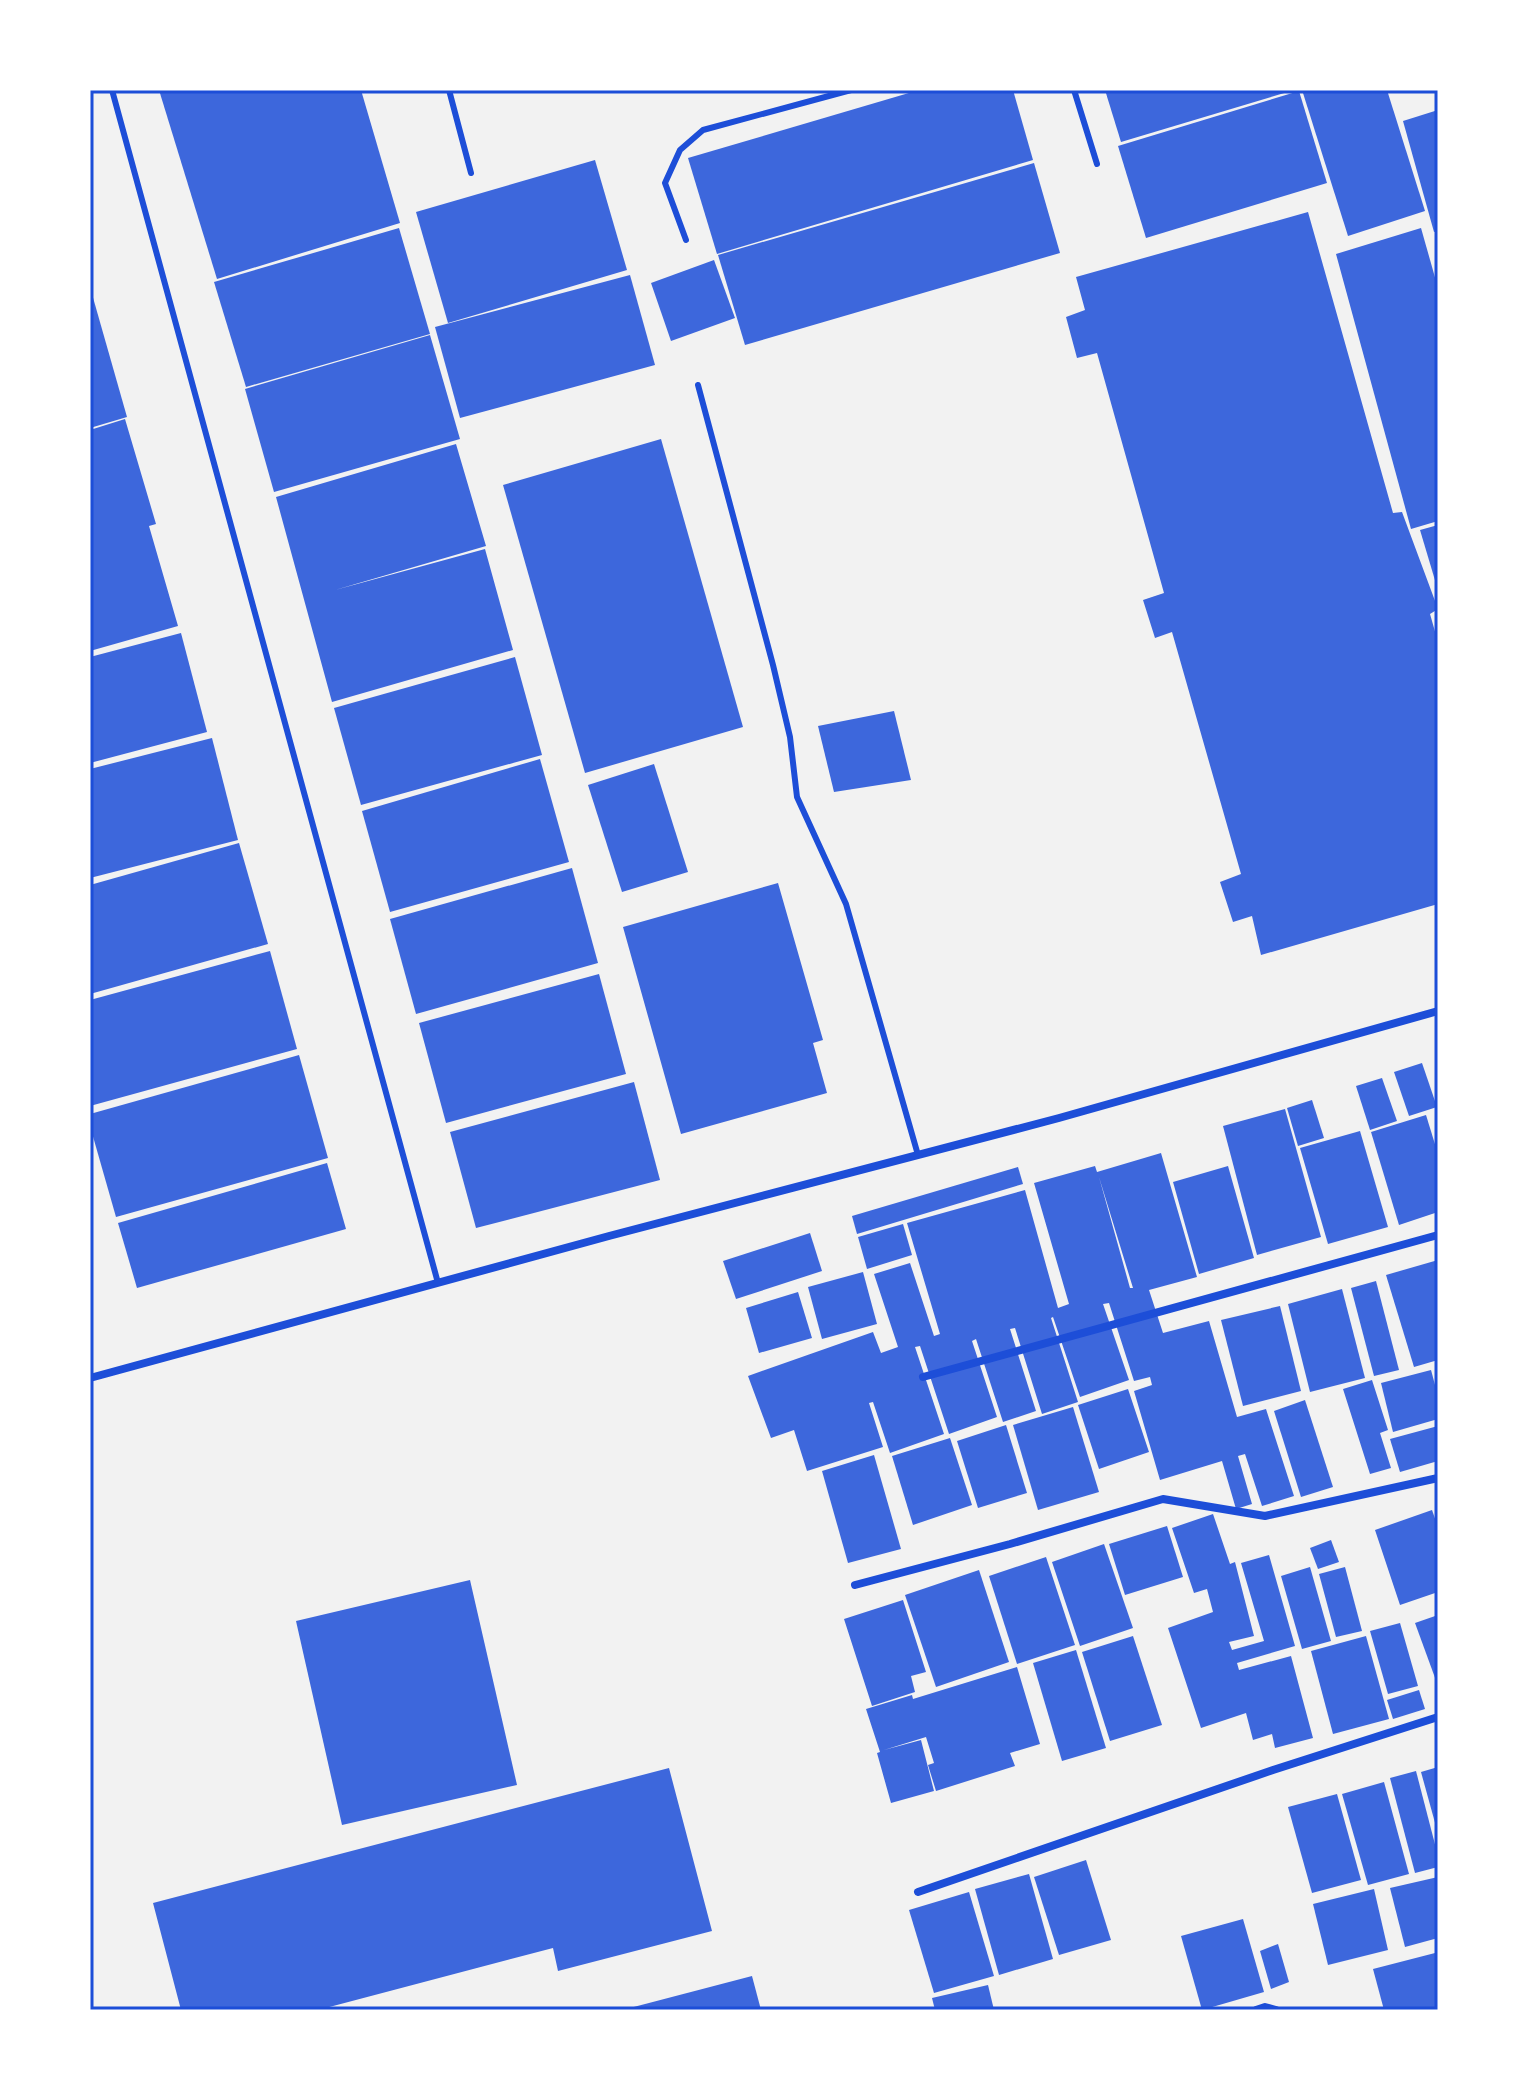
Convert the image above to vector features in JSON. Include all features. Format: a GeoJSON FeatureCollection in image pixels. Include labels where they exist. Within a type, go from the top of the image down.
{"type":"FeatureCollection","features":[{"type":"Feature","properties":{"kind":"street"},"geometry":{"type":"LineString","coordinates":[[91,1378],[1438,1011]]}},
{"type":"Feature","properties":{"kind":"street"},"geometry":{"type":"LineString","coordinates":[[923,1377],[1438,1235]]}},
{"type":"Feature","properties":{"kind":"street"},"geometry":{"type":"LineString","coordinates":[[855,1585],[1163,1499],[1265,1516],[1438,1478]]}},
{"type":"Feature","properties":{"kind":"street"},"geometry":{"type":"LineString","coordinates":[[918,1892],[1438,1717]]}},
{"type":"Feature","properties":{"kind":"street"},"geometry":{"type":"LineString","coordinates":[[1256,2010],[1265,2007],[1276,2010]]}},
{"type":"Feature","properties":{"kind":"lane"},"geometry":{"type":"LineString","coordinates":[[112,90],[438,1283]]}},
{"type":"Feature","properties":{"kind":"lane"},"geometry":{"type":"LineString","coordinates":[[449,90],[471,173]]}},
{"type":"Feature","properties":{"kind":"lane"},"geometry":{"type":"LineString","coordinates":[[686,240],[665,183],[680,150],[703,130],[851,90]]}},
{"type":"Feature","properties":{"kind":"lane"},"geometry":{"type":"LineString","coordinates":[[1074,90],[1097,164]]}},
{"type":"Feature","properties":{"kind":"lane"},"geometry":{"type":"LineString","coordinates":[[698,385],[773,665],[790,737],[797,797],[846,904],[918,1155]]}},
{"type":"Feature","properties":{"kind":"lane"},"geometry":{"type":"LineString","coordinates":[[90,1366],[91,1378]]}},
{"type":"Feature","properties":{"kind":"building"},"geometry":{"type":"Polygon","coordinates":[[[159,90],[361,90],[400,223],[217,279],[159,90]]]}},
{"type":"Feature","properties":{"kind":"building"},"geometry":{"type":"Polygon","coordinates":[[[919,90],[1013,90],[1033,160],[717,254],[688,158],[919,90]]]}},
{"type":"Feature","properties":{"kind":"building"},"geometry":{"type":"Polygon","coordinates":[[[1105,90],[1291,90],[1291,91],[1121,142],[1105,90]]]}},
{"type":"Feature","properties":{"kind":"building"},"geometry":{"type":"Polygon","coordinates":[[[1306,90],[1387,90],[1425,211],[1348,236],[1303,93],[1306,90]]]}},
{"type":"Feature","properties":{"kind":"building"},"geometry":{"type":"Polygon","coordinates":[[[1299,91],[1327,183],[1146,238],[1118,146],[1299,91]]]}},
{"type":"Feature","properties":{"kind":"building"},"geometry":{"type":"Polygon","coordinates":[[[1438,110],[1438,231],[1434,232],[1403,121],[1438,110]]]}},
{"type":"Feature","properties":{"kind":"building"},"geometry":{"type":"Polygon","coordinates":[[[595,160],[627,270],[448,323],[416,212],[595,160]]]}},
{"type":"Feature","properties":{"kind":"building"},"geometry":{"type":"Polygon","coordinates":[[[1034,163],[1060,253],[745,345],[718,255],[1034,163]]]}},
{"type":"Feature","properties":{"kind":"building"},"geometry":{"type":"Polygon","coordinates":[[[1308,212],[1393,513],[1402,512],[1438,609],[1430,614],[1438,642],[1438,904],[1261,955],[1252,916],[1233,922],[1220,882],[1241,874],[1172,632],[1155,638],[1143,600],[1164,593],[1097,353],[1077,358],[1066,317],[1085,310],[1076,277],[1308,212]]]}},
{"type":"Feature","properties":{"kind":"building"},"geometry":{"type":"Polygon","coordinates":[[[399,228],[430,334],[246,387],[214,282],[399,228]]]}},
{"type":"Feature","properties":{"kind":"building"},"geometry":{"type":"Polygon","coordinates":[[[1421,228],[1438,288],[1438,521],[1411,529],[1336,254],[1421,228]]]}},
{"type":"Feature","properties":{"kind":"building"},"geometry":{"type":"Polygon","coordinates":[[[714,260],[735,318],[671,341],[651,283],[714,260]]]}},
{"type":"Feature","properties":{"kind":"building"},"geometry":{"type":"Polygon","coordinates":[[[630,275],[655,365],[460,418],[435,327],[630,275]]]}},
{"type":"Feature","properties":{"kind":"building"},"geometry":{"type":"Polygon","coordinates":[[[90,287],[127,417],[90,428],[90,287]]]}},
{"type":"Feature","properties":{"kind":"building"},"geometry":{"type":"Polygon","coordinates":[[[430,335],[460,439],[274,492],[245,389],[430,335]]]}},
{"type":"Feature","properties":{"kind":"building"},"geometry":{"type":"Polygon","coordinates":[[[125,419],[156,524],[149,526],[178,626],[90,651],[90,430],[125,419]]]}},
{"type":"Feature","properties":{"kind":"building"},"geometry":{"type":"Polygon","coordinates":[[[661,439],[743,727],[585,773],[503,485],[661,439]]]}},
{"type":"Feature","properties":{"kind":"building"},"geometry":{"type":"Polygon","coordinates":[[[456,444],[486,546],[335,590],[485,549],[513,650],[332,702],[276,497],[456,444]]]}},
{"type":"Feature","properties":{"kind":"building"},"geometry":{"type":"Polygon","coordinates":[[[1438,525],[1438,587],[1437,587],[1420,530],[1438,525]]]}},
{"type":"Feature","properties":{"kind":"building"},"geometry":{"type":"Polygon","coordinates":[[[181,633],[207,732],[90,763],[90,657],[181,633]]]}},
{"type":"Feature","properties":{"kind":"building"},"geometry":{"type":"Polygon","coordinates":[[[515,657],[542,755],[361,805],[334,708],[515,657]]]}},
{"type":"Feature","properties":{"kind":"building"},"geometry":{"type":"Polygon","coordinates":[[[894,711],[911,780],[834,792],[818,726],[894,711]]]}},
{"type":"Feature","properties":{"kind":"building"},"geometry":{"type":"Polygon","coordinates":[[[212,738],[238,840],[90,878],[90,769],[212,738]]]}},
{"type":"Feature","properties":{"kind":"building"},"geometry":{"type":"Polygon","coordinates":[[[540,759],[569,862],[390,912],[362,811],[540,759]]]}},
{"type":"Feature","properties":{"kind":"building"},"geometry":{"type":"Polygon","coordinates":[[[654,764],[688,872],[622,892],[588,785],[654,764]]]}},
{"type":"Feature","properties":{"kind":"building"},"geometry":{"type":"Polygon","coordinates":[[[239,843],[268,944],[90,994],[90,885],[239,843]]]}},
{"type":"Feature","properties":{"kind":"building"},"geometry":{"type":"Polygon","coordinates":[[[572,868],[598,963],[416,1014],[390,919],[572,868]]]}},
{"type":"Feature","properties":{"kind":"building"},"geometry":{"type":"Polygon","coordinates":[[[778,883],[823,1040],[813,1043],[827,1093],[681,1134],[623,927],[778,883]]]}},
{"type":"Feature","properties":{"kind":"building"},"geometry":{"type":"Polygon","coordinates":[[[270,951],[297,1049],[90,1106],[90,1000],[270,951]]]}},
{"type":"Feature","properties":{"kind":"building"},"geometry":{"type":"Polygon","coordinates":[[[599,974],[626,1074],[446,1123],[419,1023],[599,974]]]}},
{"type":"Feature","properties":{"kind":"building"},"geometry":{"type":"Polygon","coordinates":[[[299,1055],[328,1158],[116,1217],[90,1126],[90,1114],[299,1055]]]}},
{"type":"Feature","properties":{"kind":"building"},"geometry":{"type":"Polygon","coordinates":[[[1422,1063],[1437,1107],[1409,1116],[1394,1072],[1422,1063]]]}},
{"type":"Feature","properties":{"kind":"building"},"geometry":{"type":"Polygon","coordinates":[[[1382,1078],[1397,1121],[1370,1130],[1356,1086],[1382,1078]]]}},
{"type":"Feature","properties":{"kind":"building"},"geometry":{"type":"Polygon","coordinates":[[[634,1082],[660,1180],[476,1228],[450,1132],[634,1082]]]}},
{"type":"Feature","properties":{"kind":"building"},"geometry":{"type":"Polygon","coordinates":[[[1312,1100],[1324,1138],[1298,1146],[1287,1108],[1312,1100]]]}},
{"type":"Feature","properties":{"kind":"building"},"geometry":{"type":"Polygon","coordinates":[[[1285,1109],[1321,1237],[1257,1255],[1223,1126],[1285,1109]]]}},
{"type":"Feature","properties":{"kind":"building"},"geometry":{"type":"Polygon","coordinates":[[[1426,1115],[1438,1154],[1438,1212],[1399,1225],[1371,1132],[1426,1115]]]}},
{"type":"Feature","properties":{"kind":"building"},"geometry":{"type":"Polygon","coordinates":[[[1360,1131],[1388,1227],[1328,1244],[1300,1148],[1360,1131]]]}},
{"type":"Feature","properties":{"kind":"building"},"geometry":{"type":"Polygon","coordinates":[[[1161,1153],[1197,1277],[1149,1290],[1163,1333],[1209,1321],[1237,1417],[1266,1409],[1294,1496],[1262,1506],[1245,1454],[1238,1456],[1252,1504],[1236,1509],[1222,1461],[1160,1480],[1134,1391],[1152,1385],[1150,1377],[1134,1381],[1109,1303],[1103,1304],[1129,1380],[1080,1397],[1051,1318],[1078,1402],[1042,1414],[1015,1328],[1010,1329],[1036,1411],[1003,1422],[976,1339],[972,1341],[997,1417],[949,1434],[920,1346],[915,1347],[944,1434],[890,1453],[873,1402],[869,1403],[883,1447],[807,1471],[794,1430],[771,1438],[748,1376],[873,1332],[881,1353],[898,1347],[874,1274],[910,1263],[934,1336],[940,1334],[907,1223],[1025,1190],[1058,1308],[1069,1304],[1034,1183],[1095,1166],[1097,1172],[1161,1153]],[[1099,1177],[1130,1288],[1133,1288],[1099,1177]]]}},
{"type":"Feature","properties":{"kind":"building"},"geometry":{"type":"Polygon","coordinates":[[[327,1163],[346,1229],[137,1288],[118,1223],[327,1163]]]}},
{"type":"Feature","properties":{"kind":"building"},"geometry":{"type":"Polygon","coordinates":[[[1228,1166],[1254,1258],[1199,1274],[1173,1182],[1228,1166]]]}},
{"type":"Feature","properties":{"kind":"building"},"geometry":{"type":"Polygon","coordinates":[[[1018,1167],[1023,1184],[857,1234],[852,1216],[1018,1167]]]}},
{"type":"Feature","properties":{"kind":"building"},"geometry":{"type":"Polygon","coordinates":[[[903,1224],[912,1255],[867,1269],[858,1237],[903,1224]]]}},
{"type":"Feature","properties":{"kind":"building"},"geometry":{"type":"Polygon","coordinates":[[[810,1233],[822,1271],[736,1299],[723,1261],[810,1233]]]}},
{"type":"Feature","properties":{"kind":"building"},"geometry":{"type":"Polygon","coordinates":[[[1438,1260],[1438,1360],[1414,1367],[1386,1275],[1438,1260]]]}},
{"type":"Feature","properties":{"kind":"building"},"geometry":{"type":"Polygon","coordinates":[[[863,1272],[877,1324],[822,1339],[808,1287],[863,1272]]]}},
{"type":"Feature","properties":{"kind":"building"},"geometry":{"type":"Polygon","coordinates":[[[1376,1281],[1399,1370],[1374,1376],[1351,1288],[1376,1281]]]}},
{"type":"Feature","properties":{"kind":"building"},"geometry":{"type":"Polygon","coordinates":[[[1342,1289],[1365,1378],[1310,1392],[1288,1304],[1342,1289]]]}},
{"type":"Feature","properties":{"kind":"building"},"geometry":{"type":"Polygon","coordinates":[[[798,1292],[812,1338],[759,1353],[746,1308],[798,1292]]]}},
{"type":"Feature","properties":{"kind":"building"},"geometry":{"type":"Polygon","coordinates":[[[1280,1306],[1301,1391],[1243,1406],[1221,1320],[1280,1306]]]}},
{"type":"Feature","properties":{"kind":"building"},"geometry":{"type":"Polygon","coordinates":[[[1431,1370],[1438,1396],[1438,1419],[1393,1432],[1381,1383],[1431,1370]]]}},
{"type":"Feature","properties":{"kind":"building"},"geometry":{"type":"Polygon","coordinates":[[[1372,1380],[1388,1430],[1380,1433],[1391,1468],[1370,1474],[1343,1389],[1372,1380]]]}},
{"type":"Feature","properties":{"kind":"building"},"geometry":{"type":"Polygon","coordinates":[[[1128,1389],[1149,1452],[1099,1469],[1078,1405],[1128,1389]]]}},
{"type":"Feature","properties":{"kind":"building"},"geometry":{"type":"Polygon","coordinates":[[[1305,1400],[1333,1487],[1301,1497],[1274,1411],[1305,1400]]]}},
{"type":"Feature","properties":{"kind":"building"},"geometry":{"type":"Polygon","coordinates":[[[1073,1407],[1099,1492],[1038,1510],[1013,1425],[1073,1407]]]}},
{"type":"Feature","properties":{"kind":"building"},"geometry":{"type":"Polygon","coordinates":[[[1006,1425],[1027,1493],[978,1508],[957,1441],[1006,1425]]]}},
{"type":"Feature","properties":{"kind":"building"},"geometry":{"type":"Polygon","coordinates":[[[1438,1426],[1438,1461],[1400,1472],[1390,1439],[1438,1426]]]}},
{"type":"Feature","properties":{"kind":"building"},"geometry":{"type":"Polygon","coordinates":[[[950,1438],[972,1505],[913,1525],[892,1456],[950,1438]]]}},
{"type":"Feature","properties":{"kind":"building"},"geometry":{"type":"Polygon","coordinates":[[[874,1455],[901,1549],[848,1563],[822,1471],[874,1455]]]}},
{"type":"Feature","properties":{"kind":"building"},"geometry":{"type":"Polygon","coordinates":[[[1432,1510],[1438,1527],[1438,1592],[1400,1605],[1375,1530],[1432,1510]]]}},
{"type":"Feature","properties":{"kind":"building"},"geometry":{"type":"Polygon","coordinates":[[[1213,1514],[1230,1564],[1235,1562],[1254,1636],[1229,1642],[1232,1650],[1264,1641],[1241,1563],[1269,1555],[1295,1646],[1237,1663],[1239,1670],[1291,1656],[1313,1738],[1275,1748],[1272,1734],[1253,1740],[1246,1713],[1201,1728],[1168,1628],[1213,1612],[1207,1589],[1194,1593],[1172,1528],[1213,1514]]]}},
{"type":"Feature","properties":{"kind":"building"},"geometry":{"type":"Polygon","coordinates":[[[1167,1526],[1183,1577],[1125,1595],[1109,1544],[1167,1526]]]}},
{"type":"Feature","properties":{"kind":"building"},"geometry":{"type":"Polygon","coordinates":[[[1331,1540],[1339,1562],[1318,1569],[1310,1548],[1331,1540]]]}},
{"type":"Feature","properties":{"kind":"building"},"geometry":{"type":"Polygon","coordinates":[[[1104,1544],[1133,1628],[1080,1646],[1052,1562],[1104,1544]]]}},
{"type":"Feature","properties":{"kind":"building"},"geometry":{"type":"Polygon","coordinates":[[[1046,1557],[1075,1645],[1017,1664],[989,1576],[1046,1557]]]}},
{"type":"Feature","properties":{"kind":"building"},"geometry":{"type":"Polygon","coordinates":[[[1310,1567],[1331,1641],[1302,1649],[1281,1576],[1310,1567]]]}},
{"type":"Feature","properties":{"kind":"building"},"geometry":{"type":"Polygon","coordinates":[[[1345,1567],[1362,1631],[1336,1637],[1319,1574],[1345,1567]]]}},
{"type":"Feature","properties":{"kind":"building"},"geometry":{"type":"Polygon","coordinates":[[[979,1570],[1009,1662],[936,1687],[905,1595],[979,1570]]]}},
{"type":"Feature","properties":{"kind":"building"},"geometry":{"type":"Polygon","coordinates":[[[470,1580],[517,1785],[342,1825],[296,1621],[470,1580]]]}},
{"type":"Feature","properties":{"kind":"building"},"geometry":{"type":"Polygon","coordinates":[[[903,1600],[926,1672],[911,1676],[915,1692],[872,1706],[844,1619],[903,1600]]]}},
{"type":"Feature","properties":{"kind":"building"},"geometry":{"type":"Polygon","coordinates":[[[1438,1615],[1438,1686],[1415,1623],[1438,1615]]]}},
{"type":"Feature","properties":{"kind":"building"},"geometry":{"type":"Polygon","coordinates":[[[1400,1623],[1418,1686],[1388,1694],[1370,1631],[1400,1623]]]}},
{"type":"Feature","properties":{"kind":"building"},"geometry":{"type":"Polygon","coordinates":[[[1133,1636],[1162,1725],[1110,1741],[1082,1652],[1133,1636]]]}},
{"type":"Feature","properties":{"kind":"building"},"geometry":{"type":"Polygon","coordinates":[[[1366,1636],[1389,1719],[1333,1734],[1311,1651],[1366,1636]]]}},
{"type":"Feature","properties":{"kind":"building"},"geometry":{"type":"Polygon","coordinates":[[[1076,1650],[1106,1748],[1062,1761],[1033,1663],[1076,1650]]]}},
{"type":"Feature","properties":{"kind":"building"},"geometry":{"type":"Polygon","coordinates":[[[1017,1667],[1040,1744],[1010,1753],[1015,1766],[936,1791],[928,1765],[934,1763],[926,1737],[884,1750],[921,1740],[934,1791],[891,1803],[877,1753],[880,1752],[866,1709],[912,1695],[913,1699],[1017,1667]]]}},
{"type":"Feature","properties":{"kind":"building"},"geometry":{"type":"Polygon","coordinates":[[[1419,1690],[1425,1709],[1393,1719],[1387,1700],[1419,1690]]]}},
{"type":"Feature","properties":{"kind":"building"},"geometry":{"type":"Polygon","coordinates":[[[1438,1767],[1438,1830],[1437,1830],[1421,1772],[1438,1767]]]}},
{"type":"Feature","properties":{"kind":"building"},"geometry":{"type":"Polygon","coordinates":[[[669,1768],[712,1931],[558,1971],[553,1948],[318,2010],[181,2010],[153,1903],[669,1768]]]}},
{"type":"Feature","properties":{"kind":"building"},"geometry":{"type":"Polygon","coordinates":[[[1416,1771],[1438,1856],[1438,1867],[1415,1873],[1390,1778],[1416,1771]]]}},
{"type":"Feature","properties":{"kind":"building"},"geometry":{"type":"Polygon","coordinates":[[[1384,1782],[1409,1874],[1368,1885],[1342,1794],[1384,1782]]]}},
{"type":"Feature","properties":{"kind":"building"},"geometry":{"type":"Polygon","coordinates":[[[1337,1794],[1361,1880],[1312,1893],[1288,1807],[1337,1794]]]}},
{"type":"Feature","properties":{"kind":"building"},"geometry":{"type":"Polygon","coordinates":[[[1086,1860],[1111,1940],[1059,1955],[1034,1877],[1086,1860]]]}},
{"type":"Feature","properties":{"kind":"building"},"geometry":{"type":"Polygon","coordinates":[[[1029,1874],[1053,1959],[999,1975],[975,1889],[1029,1874]]]}},
{"type":"Feature","properties":{"kind":"building"},"geometry":{"type":"Polygon","coordinates":[[[1438,1877],[1438,1938],[1405,1947],[1390,1888],[1438,1877]]]}},
{"type":"Feature","properties":{"kind":"building"},"geometry":{"type":"Polygon","coordinates":[[[1374,1889],[1388,1950],[1328,1965],[1313,1904],[1374,1889]]]}},
{"type":"Feature","properties":{"kind":"building"},"geometry":{"type":"Polygon","coordinates":[[[969,1892],[994,1976],[934,1993],[909,1910],[969,1892]]]}},
{"type":"Feature","properties":{"kind":"building"},"geometry":{"type":"Polygon","coordinates":[[[1243,1919],[1264,1992],[1202,2010],[1181,1936],[1243,1919]]]}},
{"type":"Feature","properties":{"kind":"building"},"geometry":{"type":"Polygon","coordinates":[[[1278,1944],[1289,1982],[1271,1989],[1260,1951],[1278,1944]]]}},
{"type":"Feature","properties":{"kind":"building"},"geometry":{"type":"Polygon","coordinates":[[[1435,1953],[1438,2010],[1384,2010],[1373,1969],[1435,1953]]]}},
{"type":"Feature","properties":{"kind":"building"},"geometry":{"type":"Polygon","coordinates":[[[752,1976],[761,2010],[626,2010],[626,2009],[752,1976]]]}},
{"type":"Feature","properties":{"kind":"building"},"geometry":{"type":"Polygon","coordinates":[[[988,1985],[994,2010],[935,2010],[932,1998],[988,1985]]]}}]}
